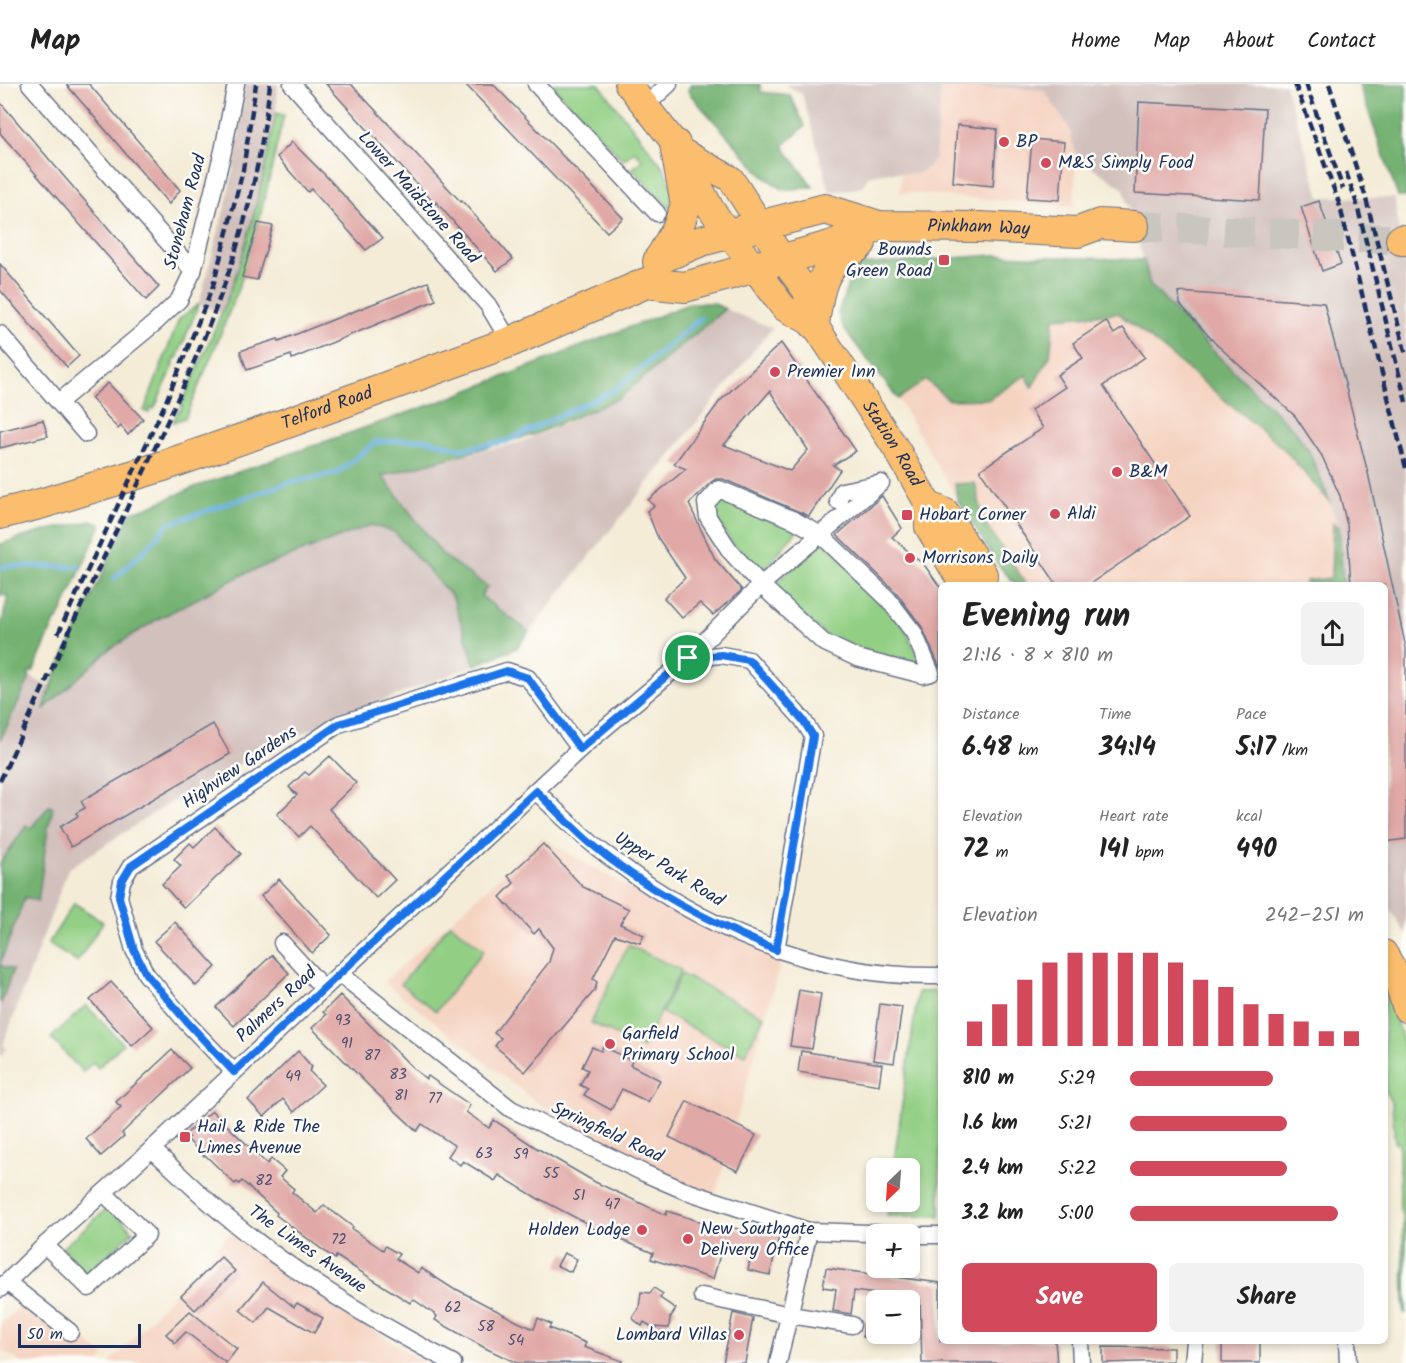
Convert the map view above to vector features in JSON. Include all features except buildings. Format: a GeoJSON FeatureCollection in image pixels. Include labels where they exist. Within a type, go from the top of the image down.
{"type":"FeatureCollection","features":[{"type":"Feature","properties":{"kind":"highway"},"geometry":{"type":"LineString","coordinates":[[653,271],[678,227],[686,205],[678,148]]}},
{"type":"Feature","properties":{"kind":"highway","name":"Pinkham Way"},"geometry":{"type":"LineString","coordinates":[[770,239],[825,209],[870,231]]}},
{"type":"Feature","properties":{"kind":"highway","name":"Pinkham Way"},"geometry":{"type":"LineString","coordinates":[[770,239],[830,246],[870,231],[980,227],[1078,232],[1100,224],[1136,236]]}},
{"type":"Feature","properties":{"kind":"highway"},"geometry":{"type":"LineString","coordinates":[[814,324],[819,293],[828,273],[835,262],[858,248],[870,231]]}},
{"type":"Feature","properties":{"kind":"highway","name":"Telford Road"},"geometry":{"type":"LineString","coordinates":[[0,514],[160,467],[510,342],[653,271],[701,240],[730,233],[770,239],[753,266],[684,286],[653,271]]}},
{"type":"Feature","properties":{"kind":"main road"},"geometry":{"type":"LineString","coordinates":[[628,84],[678,148],[711,209],[730,233]]}},
{"type":"Feature","properties":{"kind":"main road"},"geometry":{"type":"LineString","coordinates":[[678,148],[731,179],[770,239]]}},
{"type":"Feature","properties":{"kind":"main road","name":"Station Road"},"geometry":{"type":"LineString","coordinates":[[730,233],[784,308],[814,324]]}},
{"type":"Feature","properties":{"kind":"main road","name":"Station Road"},"geometry":{"type":"LineString","coordinates":[[770,239],[806,291],[814,324],[897,450],[928,504],[928,526],[961,582]]}},
{"type":"Feature","properties":{"kind":"main road","name":"Station Road"},"geometry":{"type":"LineString","coordinates":[[928,504],[945,512],[984,574],[983,582]]}},
{"type":"Feature","properties":{"kind":"main road"},"geometry":{"type":"LineString","coordinates":[[1388,960],[1394,970],[1406,1009]]}},
{"type":"Feature","properties":{"kind":"street"},"geometry":{"type":"LineString","coordinates":[[30,84],[193,272]]}},
{"type":"Feature","properties":{"kind":"street","name":"Stoneham Road"},"geometry":{"type":"LineString","coordinates":[[59,402],[156,322],[179,300],[193,272],[226,140],[236,84]]}},
{"type":"Feature","properties":{"kind":"street","name":"Lower Maidstone Road"},"geometry":{"type":"LineString","coordinates":[[292,84],[488,304],[510,342]]}},
{"type":"Feature","properties":{"kind":"street"},"geometry":{"type":"LineString","coordinates":[[536,84],[657,213]]}},
{"type":"Feature","properties":{"kind":"street"},"geometry":{"type":"LineString","coordinates":[[644,107],[669,84]]}},
{"type":"Feature","properties":{"kind":"street"},"geometry":{"type":"LineString","coordinates":[[0,334],[86,434]]}},
{"type":"Feature","properties":{"kind":"street","name":"Palmers Road"},"geometry":{"type":"LineString","coordinates":[[4,1285],[580,749],[688,658],[761,585],[821,535],[881,483],[842,491],[821,535]]}},
{"type":"Feature","properties":{"kind":"street"},"geometry":{"type":"LineString","coordinates":[[719,489],[794,520],[821,535],[888,599],[914,633],[931,674],[923,675],[856,658],[823,642],[761,585],[730,551],[708,517],[706,503],[719,489]]}},
{"type":"Feature","properties":{"kind":"street"},"geometry":{"type":"LineString","coordinates":[[688,658],[721,655],[749,660],[803,720],[813,736],[776,950]]}},
{"type":"Feature","properties":{"kind":"street","name":"Highview Gardens"},"geometry":{"type":"LineString","coordinates":[[234,1072],[146,974],[134,950],[119,897],[122,881],[131,866],[339,724],[507,671],[528,678],[580,749]]}},
{"type":"Feature","properties":{"kind":"street","name":"Upper Park Road"},"geometry":{"type":"LineString","coordinates":[[536,791],[590,842],[650,885],[687,909],[776,950],[884,974],[938,976]]}},
{"type":"Feature","properties":{"kind":"street"},"geometry":{"type":"LineString","coordinates":[[282,943],[323,988]]}},
{"type":"Feature","properties":{"kind":"street","name":"Springfield Road"},"geometry":{"type":"LineString","coordinates":[[340,974],[511,1109],[683,1190],[808,1231],[866,1233]]}},
{"type":"Feature","properties":{"kind":"street","name":"The Limes Avenue"},"geometry":{"type":"LineString","coordinates":[[152,1149],[231,1220],[287,1263],[402,1337],[453,1363]]}},
{"type":"Feature","properties":{"kind":"street"},"geometry":{"type":"LineString","coordinates":[[45,1245],[89,1288],[147,1235],[104,1193]]}},
{"type":"Feature","properties":{"kind":"street"},"geometry":{"type":"LineString","coordinates":[[778,1363],[808,1231]]}},
{"type":"Feature","properties":{"kind":"street"},"geometry":{"type":"LineString","coordinates":[[920,1235],[938,1235]]}},
{"type":"Feature","properties":{"kind":"street"},"geometry":{"type":"LineString","coordinates":[[4,1285],[70,1332]]}},
{"type":"Feature","properties":{"kind":"street"},"geometry":{"type":"LineString","coordinates":[[702,1296],[790,1315],[852,1325]]}},
{"type":"Feature","properties":{"kind":"street"},"geometry":{"type":"LineString","coordinates":[[1080,1344],[1082,1363]]}},
{"type":"Feature","properties":{"kind":"street"},"geometry":{"type":"LineString","coordinates":[[1193,1363],[1195,1344]]}},
{"type":"Feature","properties":{"kind":"street"},"geometry":{"type":"LineString","coordinates":[[1347,1344],[1348,1363]]}},
{"type":"Feature","properties":{"kind":"shaded area"},"geometry":{"type":"Polygon","coordinates":[[[245,84],[278,84],[276,113],[256,209],[221,313],[199,304],[236,157],[245,84]]]}},
{"type":"Feature","properties":{"kind":"shaded area"},"geometry":{"type":"Polygon","coordinates":[[[784,84],[1285,84],[1320,197],[1395,198],[1398,226],[1406,257],[1406,934],[1388,907],[1388,582],[1343,582],[1339,527],[1309,451],[1296,432],[1215,353],[1150,285],[1124,189],[1076,156],[1069,128],[1044,90],[941,85],[935,158],[927,168],[916,174],[888,172],[868,176],[863,187],[830,192],[802,94],[784,84]]]}},
{"type":"Feature","properties":{"kind":"shaded area","name":"BP"},"geometry":{"type":"Polygon","coordinates":[[[940,85],[1044,90],[1069,129],[1076,156],[1074,207],[900,192],[901,173],[916,174],[935,158],[940,85]]]}},
{"type":"Feature","properties":{"kind":"shaded area"},"geometry":{"type":"Polygon","coordinates":[[[725,309],[772,328],[529,632],[481,596],[487,587],[443,555],[382,476],[421,464],[518,443],[619,398],[725,309]]]}},
{"type":"Feature","properties":{"kind":"shaded area"},"geometry":{"type":"Polygon","coordinates":[[[1118,313],[1284,449],[1330,502],[1339,527],[1343,582],[1013,582],[998,565],[898,399],[926,380],[989,399],[1026,375],[1032,386],[1050,356],[1054,318],[1118,313]]]}},
{"type":"Feature","properties":{"kind":"shaded area"},"geometry":{"type":"Polygon","coordinates":[[[371,525],[394,532],[453,598],[475,665],[323,724],[241,763],[168,804],[68,869],[3,1045],[7,1049],[0,1056],[0,741],[30,677],[50,687],[45,708],[110,649],[156,620],[244,574],[371,525]]]}},
{"type":"Feature","properties":{"kind":"shaded area","name":"Garfield Primary School"},"geometry":{"type":"Polygon","coordinates":[[[542,838],[662,907],[720,925],[781,961],[715,1197],[644,1173],[541,1106],[384,982],[542,838]]]}},
{"type":"Feature","properties":{"kind":"shaded area"},"geometry":{"type":"Polygon","coordinates":[[[230,1233],[424,1363],[110,1363],[230,1233]]]}},
{"type":"Feature","properties":{"kind":"shaded area"},"geometry":{"type":"Polygon","coordinates":[[[31,1296],[105,1356],[99,1363],[22,1363],[0,1349],[0,1325],[31,1296]]]}},
{"type":"Feature","properties":{"kind":"green space"},"geometry":{"type":"Polygon","coordinates":[[[550,84],[599,84],[663,167],[674,191],[670,209],[632,169],[642,160],[635,151],[623,160],[550,84]]]}},
{"type":"Feature","properties":{"kind":"green space"},"geometry":{"type":"Polygon","coordinates":[[[691,84],[760,84],[761,92],[790,95],[805,126],[783,146],[813,187],[784,190],[764,177],[689,93],[691,84]]]}},
{"type":"Feature","properties":{"kind":"green space"},"geometry":{"type":"Polygon","coordinates":[[[1359,84],[1406,84],[1406,197],[1398,197],[1359,84]]]}},
{"type":"Feature","properties":{"kind":"green space"},"geometry":{"type":"Polygon","coordinates":[[[276,113],[284,115],[260,217],[242,278],[185,418],[173,422],[182,407],[237,272],[259,193],[276,113]]]}},
{"type":"Feature","properties":{"kind":"green space"},"geometry":{"type":"Polygon","coordinates":[[[994,255],[1144,260],[1150,285],[1215,353],[1296,432],[1309,451],[1330,502],[1284,449],[1118,313],[1054,318],[1050,356],[1032,387],[1026,375],[989,399],[949,400],[926,380],[898,399],[844,329],[838,314],[852,272],[859,265],[994,255]]]}},
{"type":"Feature","properties":{"kind":"green space"},"geometry":{"type":"Polygon","coordinates":[[[691,303],[713,303],[725,309],[619,398],[536,434],[382,476],[443,555],[487,587],[481,596],[529,632],[517,648],[475,665],[453,598],[394,532],[371,525],[244,574],[156,620],[110,649],[44,709],[67,649],[131,512],[195,487],[444,400],[691,303]]]}},
{"type":"Feature","properties":{"kind":"green space"},"geometry":{"type":"Polygon","coordinates":[[[199,304],[154,409],[151,408],[149,413],[144,411],[179,319],[199,304]]]}},
{"type":"Feature","properties":{"kind":"green space"},"geometry":{"type":"Polygon","coordinates":[[[975,483],[984,522],[1025,582],[1013,582],[998,565],[957,499],[955,484],[975,483]]]}},
{"type":"Feature","properties":{"kind":"green space"},"geometry":{"type":"Polygon","coordinates":[[[726,498],[799,528],[762,573],[756,574],[707,509],[716,500],[726,498]]]}},
{"type":"Feature","properties":{"kind":"green space"},"geometry":{"type":"Polygon","coordinates":[[[92,521],[101,525],[33,672],[31,671],[28,676],[30,677],[0,741],[0,630],[8,596],[0,595],[0,544],[44,531],[92,521]]]}},
{"type":"Feature","properties":{"kind":"green space"},"geometry":{"type":"Polygon","coordinates":[[[1333,523],[1339,527],[1343,582],[1306,582],[1331,578],[1333,523]]]}},
{"type":"Feature","properties":{"kind":"green space"},"geometry":{"type":"Polygon","coordinates":[[[823,540],[898,612],[926,674],[847,653],[777,594],[774,585],[823,540]]]}},
{"type":"Feature","properties":{"kind":"green space"},"geometry":{"type":"Polygon","coordinates":[[[49,806],[53,808],[38,901],[25,897],[0,964],[0,863],[26,826],[31,828],[49,806]]]}},
{"type":"Feature","properties":{"kind":"green space"},"geometry":{"type":"Polygon","coordinates":[[[74,903],[103,922],[77,962],[48,944],[74,903]]]}},
{"type":"Feature","properties":{"kind":"green space"},"geometry":{"type":"Polygon","coordinates":[[[450,923],[484,950],[436,1011],[401,984],[450,923]]]}},
{"type":"Feature","properties":{"kind":"green space"},"geometry":{"type":"Polygon","coordinates":[[[628,945],[681,970],[643,1048],[591,1023],[628,945]]]}},
{"type":"Feature","properties":{"kind":"green space"},"geometry":{"type":"Polygon","coordinates":[[[0,965],[13,970],[1,1003],[0,1002],[0,965]]]}},
{"type":"Feature","properties":{"kind":"green space"},"geometry":{"type":"Polygon","coordinates":[[[681,974],[764,1016],[745,1055],[662,1013],[681,974]]]}},
{"type":"Feature","properties":{"kind":"green space"},"geometry":{"type":"Polygon","coordinates":[[[938,991],[938,1216],[887,1216],[888,1212],[920,1212],[920,1158],[894,1158],[918,992],[938,991]]]}},
{"type":"Feature","properties":{"kind":"green space"},"geometry":{"type":"Polygon","coordinates":[[[1388,1000],[1401,1034],[1406,1060],[1406,1313],[1404,1313],[1399,1143],[1395,1143],[1392,1104],[1388,1096],[1388,1000]]]}},
{"type":"Feature","properties":{"kind":"green space"},"geometry":{"type":"Polygon","coordinates":[[[86,1005],[123,1044],[98,1068],[93,1062],[83,1072],[51,1038],[86,1005]]]}},
{"type":"Feature","properties":{"kind":"green space"},"geometry":{"type":"Polygon","coordinates":[[[110,1206],[133,1232],[86,1273],[61,1249],[110,1206]]]}},
{"type":"Feature","properties":{"kind":"waterway"},"geometry":{"type":"LineString","coordinates":[[114,579],[150,545],[168,524],[288,483],[337,473],[376,442],[423,439],[462,449],[507,441],[616,389],[701,318]]}},
{"type":"Feature","properties":{"kind":"waterway"},"geometry":{"type":"LineString","coordinates":[[0,569],[8,566],[79,567]]}},
{"type":"Feature","properties":{"kind":"tunnel"},"geometry":{"type":"LineString","coordinates":[[1134,226],[1401,240]]}},
{"type":"Feature","properties":{"kind":"railway"},"geometry":{"type":"LineString","coordinates":[[58,634],[165,404],[213,286],[243,170],[256,84]]}},
{"type":"Feature","properties":{"kind":"railway"},"geometry":{"type":"LineString","coordinates":[[0,781],[174,408],[217,306],[250,198],[262,141],[270,84]]}},
{"type":"Feature","properties":{"kind":"railway"},"geometry":{"type":"LineString","coordinates":[[1295,84],[1339,203],[1406,468]]}},
{"type":"Feature","properties":{"kind":"railway"},"geometry":{"type":"LineString","coordinates":[[1306,84],[1343,189]]}},
{"type":"Feature","properties":{"kind":"railway"},"geometry":{"type":"LineString","coordinates":[[1329,84],[1365,195],[1406,355]]}},
{"type":"Feature","properties":{"kind":"railway"},"geometry":{"type":"LineString","coordinates":[[1346,172],[1356,201],[1406,402]]}},
{"type":"Feature","properties":{"kind":"place","name":"BP"},"geometry":{"type":"Point","coordinates":[1004,142]}},
{"type":"Feature","properties":{"kind":"place","name":"M&S Simply Food"},"geometry":{"type":"Point","coordinates":[1046,163]}},
{"type":"Feature","properties":{"kind":"place","name":"Bounds Green Road"},"geometry":{"type":"Point","coordinates":[944,260]}},
{"type":"Feature","properties":{"kind":"place","name":"Premier Inn"},"geometry":{"type":"Point","coordinates":[775,372]}},
{"type":"Feature","properties":{"kind":"place","name":"B&M"},"geometry":{"type":"Point","coordinates":[1117,472]}},
{"type":"Feature","properties":{"kind":"place","name":"Aldi"},"geometry":{"type":"Point","coordinates":[1055,514]}},
{"type":"Feature","properties":{"kind":"place","name":"Hobart Corner"},"geometry":{"type":"Point","coordinates":[907,515]}},
{"type":"Feature","properties":{"kind":"place","name":"Morrisons Daily"},"geometry":{"type":"Point","coordinates":[910,558]}},
{"type":"Feature","properties":{"kind":"place","name":"Garfield Primary School"},"geometry":{"type":"Point","coordinates":[610,1044]}},
{"type":"Feature","properties":{"kind":"place","name":"Hail & Ride The Limes Avenue"},"geometry":{"type":"Point","coordinates":[185,1137]}},
{"type":"Feature","properties":{"kind":"place","name":"Holden Lodge"},"geometry":{"type":"Point","coordinates":[642,1230]}},
{"type":"Feature","properties":{"kind":"place","name":"New Southgate Delivery Office"},"geometry":{"type":"Point","coordinates":[688,1239]}},
{"type":"Feature","properties":{"kind":"place","name":"Lombard Villas"},"geometry":{"type":"Point","coordinates":[739,1335]}},
{"type":"Feature","properties":{"kind":"route"},"geometry":{"type":"LineString","coordinates":[[721,655],[749,660],[803,720],[813,736],[776,950],[687,909],[622,867],[590,842],[536,791],[234,1072],[146,974],[134,950],[119,897],[122,881],[131,866],[339,724],[507,671],[528,678],[580,749],[688,658],[721,655]]}}]}
